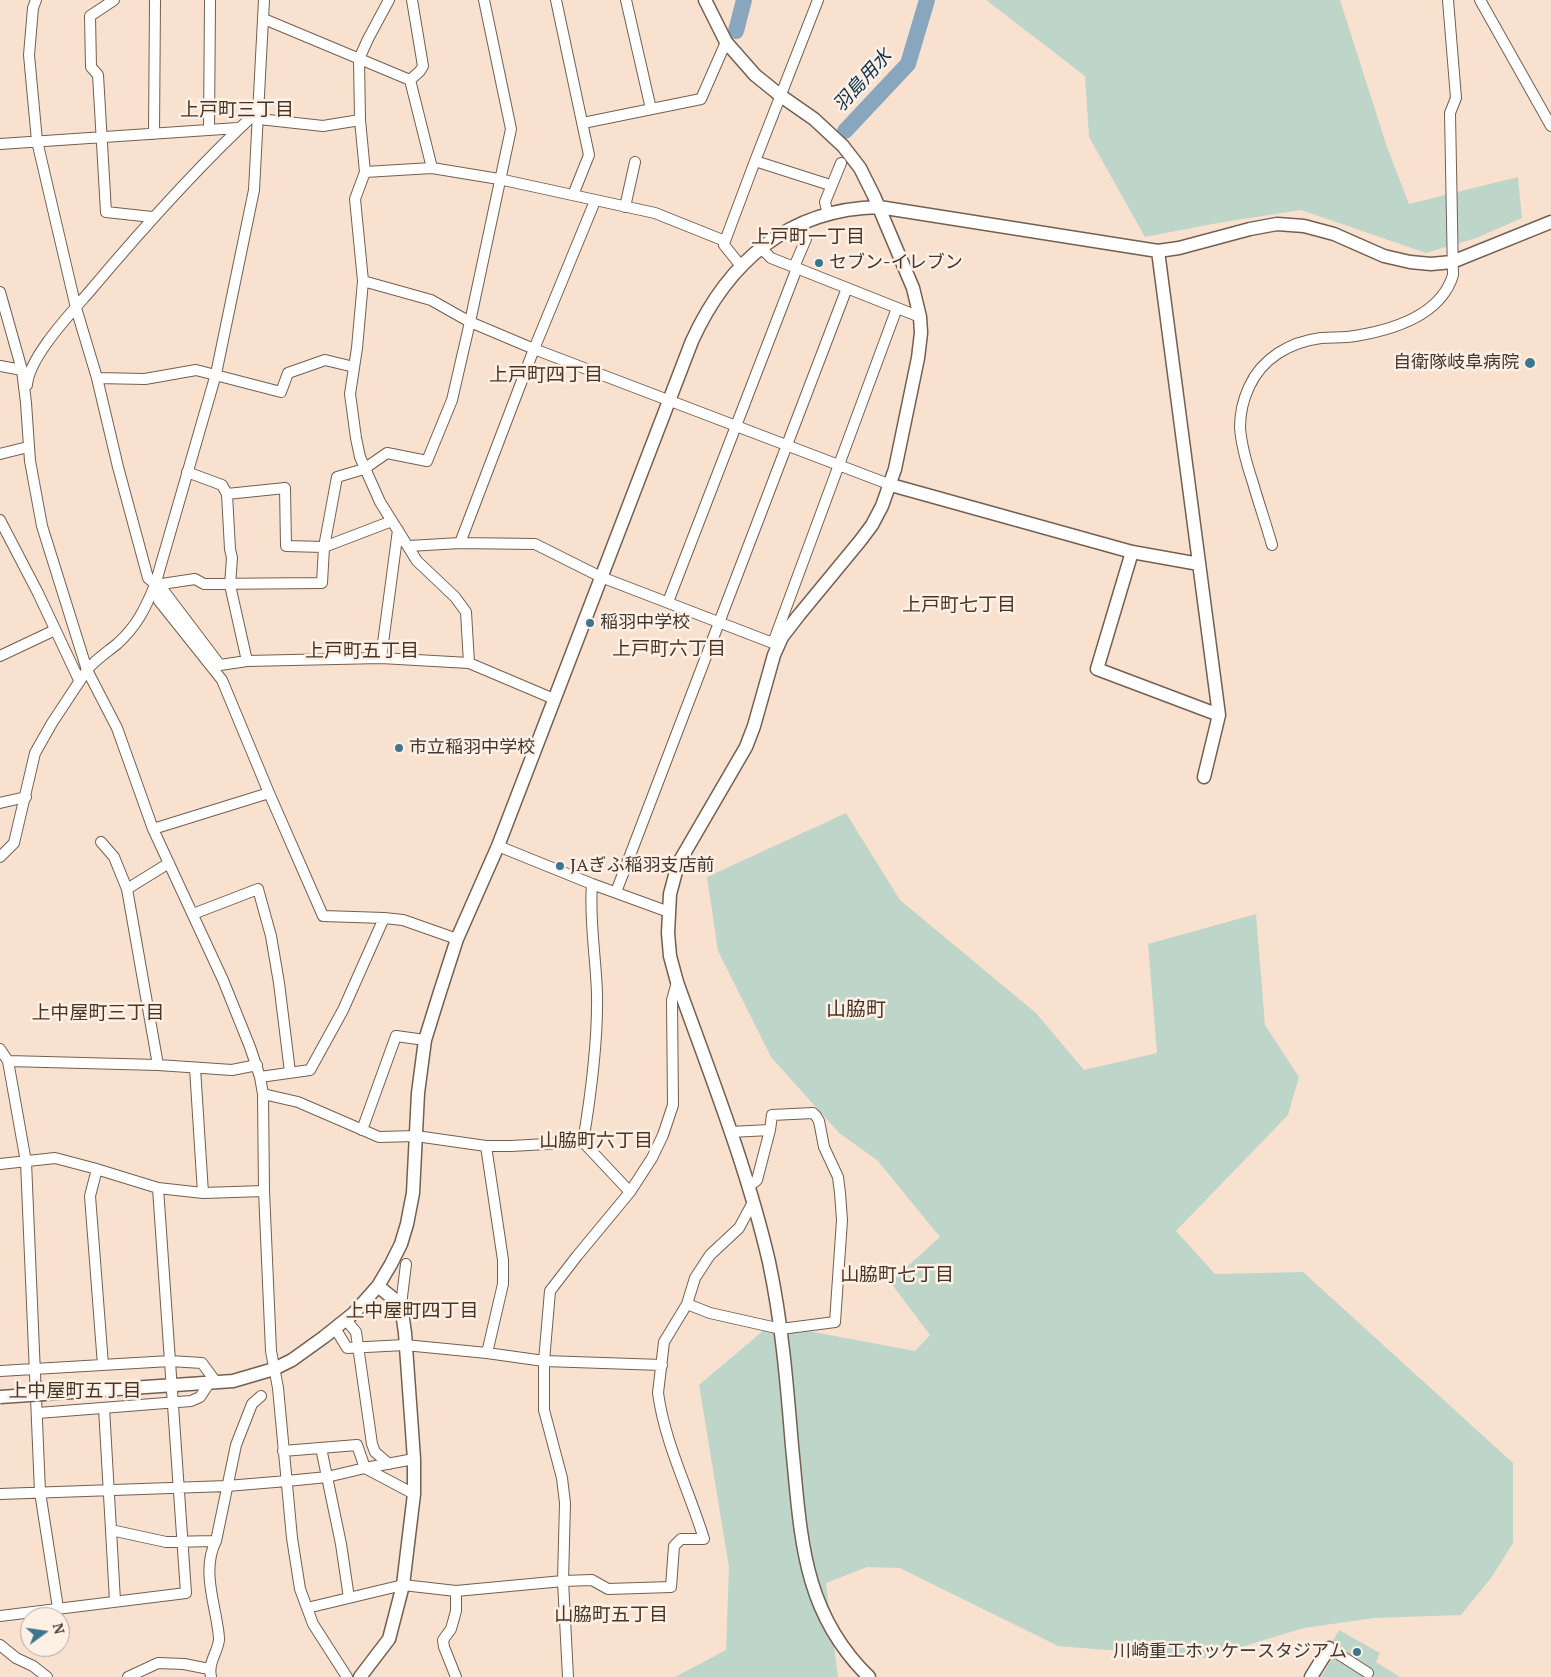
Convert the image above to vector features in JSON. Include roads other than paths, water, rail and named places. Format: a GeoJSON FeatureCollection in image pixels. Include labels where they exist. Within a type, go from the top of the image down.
{"type":"FeatureCollection","features":[{"type":"Feature","properties":{"kind":"street"},"geometry":{"type":"LineString","coordinates":[[36,0],[33,8],[29,55],[36,142],[76,308],[98,378],[118,467],[148,578],[164,591],[220,665],[247,661],[381,658],[468,663],[554,699]]}},
{"type":"Feature","properties":{"kind":"street"},"geometry":{"type":"LineString","coordinates":[[114,0],[90,16],[91,67],[98,75],[106,212],[152,217]]}},
{"type":"Feature","properties":{"kind":"street"},"geometry":{"type":"LineString","coordinates":[[154,134],[155,0]]}},
{"type":"Feature","properties":{"kind":"street"},"geometry":{"type":"LineString","coordinates":[[209,130],[210,0]]}},
{"type":"Feature","properties":{"kind":"street"},"geometry":{"type":"LineString","coordinates":[[0,857],[14,843],[26,797],[34,753],[79,680],[92,663],[118,643],[145,610],[155,585],[216,374],[254,190],[264,0]]}},
{"type":"Feature","properties":{"kind":"street"},"geometry":{"type":"LineString","coordinates":[[389,0],[359,59],[360,120],[365,172],[354,199],[363,281],[350,394],[356,438],[364,469],[380,502],[417,561],[455,597],[466,612],[468,663]]}},
{"type":"Feature","properties":{"kind":"street"},"geometry":{"type":"LineString","coordinates":[[410,80],[423,66],[412,0]]}},
{"type":"Feature","properties":{"kind":"street"},"geometry":{"type":"LineString","coordinates":[[155,585],[195,579],[204,584],[230,585],[322,583],[324,547],[337,477],[364,469],[387,453],[427,461],[452,400],[510,129],[484,0]]}},
{"type":"Feature","properties":{"kind":"street"},"geometry":{"type":"LineString","coordinates":[[556,0],[589,155],[573,195]]}},
{"type":"Feature","properties":{"kind":"street"},"geometry":{"type":"LineString","coordinates":[[626,0],[651,109]]}},
{"type":"Feature","properties":{"kind":"street"},"geometry":{"type":"LineString","coordinates":[[705,0],[726,42],[755,75],[814,119],[843,146],[860,168],[879,207],[911,283],[920,317],[921,333],[918,358],[890,485],[882,506],[872,525],[775,644]]}},
{"type":"Feature","properties":{"kind":"street"},"geometry":{"type":"LineString","coordinates":[[740,266],[724,245],[725,241],[818,0]]}},
{"type":"Feature","properties":{"kind":"street"},"geometry":{"type":"LineString","coordinates":[[1272,545],[1246,463],[1240,430],[1240,416],[1244,399],[1253,379],[1264,364],[1278,352],[1290,346],[1320,338],[1353,337],[1385,330],[1416,317],[1438,301],[1450,286],[1453,275],[1450,113],[1456,98],[1448,0]]}},
{"type":"Feature","properties":{"kind":"street"},"geometry":{"type":"LineString","coordinates":[[1480,0],[1550,123]]}},
{"type":"Feature","properties":{"kind":"street"},"geometry":{"type":"LineString","coordinates":[[264,19],[410,80]]}},
{"type":"Feature","properties":{"kind":"street"},"geometry":{"type":"LineString","coordinates":[[583,123],[701,99],[726,42]]}},
{"type":"Feature","properties":{"kind":"street"},"geometry":{"type":"LineString","coordinates":[[410,80],[432,168]]}},
{"type":"Feature","properties":{"kind":"street"},"geometry":{"type":"LineString","coordinates":[[26,403],[28,375],[40,353],[152,217],[238,128],[259,114],[323,126],[360,120]]}},
{"type":"Feature","properties":{"kind":"street"},"geometry":{"type":"LineString","coordinates":[[0,144],[238,128]]}},
{"type":"Feature","properties":{"kind":"street"},"geometry":{"type":"LineString","coordinates":[[755,161],[830,186]]}},
{"type":"Feature","properties":{"kind":"street"},"geometry":{"type":"LineString","coordinates":[[625,207],[634,162]]}},
{"type":"Feature","properties":{"kind":"street"},"geometry":{"type":"LineString","coordinates":[[828,215],[825,202],[841,163]]}},
{"type":"Feature","properties":{"kind":"street"},"geometry":{"type":"LineString","coordinates":[[365,172],[432,168],[499,179],[655,212],[725,241]]}},
{"type":"Feature","properties":{"kind":"street"},"geometry":{"type":"LineString","coordinates":[[460,543],[534,349],[595,200]]}},
{"type":"Feature","properties":{"kind":"street"},"geometry":{"type":"LineString","coordinates":[[0,1397],[233,1381],[274,1369],[292,1360],[346,1320],[378,1286],[392,1264],[408,1224],[413,1193],[418,1093],[425,1040],[458,939],[498,846],[692,341],[707,310],[725,283],[740,266],[761,248],[787,230],[799,225],[851,209],[879,207],[1158,251],[1179,248],[1277,224],[1304,226],[1334,234],[1384,256],[1410,262],[1431,264],[1452,262],[1551,222]]}},
{"type":"Feature","properties":{"kind":"street"},"geometry":{"type":"LineString","coordinates":[[668,602],[796,268],[806,239],[799,225]]}},
{"type":"Feature","properties":{"kind":"street"},"geometry":{"type":"LineString","coordinates":[[761,248],[771,258],[920,317]]}},
{"type":"Feature","properties":{"kind":"street"},"geometry":{"type":"LineString","coordinates":[[1158,251],[1219,715],[1204,777]]}},
{"type":"Feature","properties":{"kind":"street"},"geometry":{"type":"LineString","coordinates":[[363,281],[431,300],[470,322],[534,349],[890,485],[1132,552],[1199,564]]}},
{"type":"Feature","properties":{"kind":"street"},"geometry":{"type":"LineString","coordinates":[[616,892],[847,288]]}},
{"type":"Feature","properties":{"kind":"street"},"geometry":{"type":"LineString","coordinates":[[0,292],[4,320],[22,370],[28,447],[42,526],[87,670],[117,728],[153,829],[224,980],[257,1065],[263,1094],[264,1191],[271,1351],[284,1451],[292,1538],[300,1589],[313,1624],[347,1677]]}},
{"type":"Feature","properties":{"kind":"street"},"geometry":{"type":"LineString","coordinates":[[869,1677],[852,1661],[832,1632],[813,1590],[805,1561],[799,1516],[782,1329],[769,1264],[753,1202],[677,982],[670,956],[669,912],[670,894],[678,864],[746,747],[754,726],[775,644],[838,466],[897,308]]}},
{"type":"Feature","properties":{"kind":"street"},"geometry":{"type":"LineString","coordinates":[[98,378],[145,379],[196,370],[281,392],[288,372],[325,360],[354,367]]}},
{"type":"Feature","properties":{"kind":"street"},"geometry":{"type":"LineString","coordinates":[[0,366],[22,370]]}},
{"type":"Feature","properties":{"kind":"street"},"geometry":{"type":"LineString","coordinates":[[0,454],[28,447]]}},
{"type":"Feature","properties":{"kind":"street"},"geometry":{"type":"LineString","coordinates":[[187,472],[222,485],[227,494],[232,558],[230,585],[247,661]]}},
{"type":"Feature","properties":{"kind":"street"},"geometry":{"type":"LineString","coordinates":[[227,494],[285,488],[286,546],[324,547],[395,526]]}},
{"type":"Feature","properties":{"kind":"street"},"geometry":{"type":"LineString","coordinates":[[0,520],[79,680]]}},
{"type":"Feature","properties":{"kind":"street"},"geometry":{"type":"LineString","coordinates":[[381,658],[395,526]]}},
{"type":"Feature","properties":{"kind":"street"},"geometry":{"type":"LineString","coordinates":[[409,546],[460,543],[535,544],[601,577],[775,644]]}},
{"type":"Feature","properties":{"kind":"street"},"geometry":{"type":"LineString","coordinates":[[1132,552],[1096,669],[1219,715]]}},
{"type":"Feature","properties":{"kind":"street"},"geometry":{"type":"LineString","coordinates":[[155,585],[159,601],[222,680],[323,916],[403,920],[458,939]]}},
{"type":"Feature","properties":{"kind":"street"},"geometry":{"type":"LineString","coordinates":[[0,656],[55,630]]}},
{"type":"Feature","properties":{"kind":"street"},"geometry":{"type":"LineString","coordinates":[[153,829],[269,793]]}},
{"type":"Feature","properties":{"kind":"street"},"geometry":{"type":"LineString","coordinates":[[0,803],[26,797]]}},
{"type":"Feature","properties":{"kind":"street"},"geometry":{"type":"LineString","coordinates":[[102,842],[114,857],[127,889],[158,1065]]}},
{"type":"Feature","properties":{"kind":"street"},"geometry":{"type":"LineString","coordinates":[[498,846],[592,884],[669,912]]}},
{"type":"Feature","properties":{"kind":"street"},"geometry":{"type":"LineString","coordinates":[[127,889],[169,863]]}},
{"type":"Feature","properties":{"kind":"street"},"geometry":{"type":"LineString","coordinates":[[583,1142],[593,1071],[597,997],[590,910],[592,884]]}},
{"type":"Feature","properties":{"kind":"street"},"geometry":{"type":"LineString","coordinates":[[193,914],[258,889],[271,936],[290,1072]]}},
{"type":"Feature","properties":{"kind":"street"},"geometry":{"type":"LineString","coordinates":[[260,1077],[310,1070],[343,1010],[384,918]]}},
{"type":"Feature","properties":{"kind":"street"},"geometry":{"type":"LineString","coordinates":[[568,1677],[563,1581],[566,1503],[562,1478],[544,1410],[544,1361],[550,1291],[630,1192],[652,1158],[663,1135],[673,1105],[672,1000],[677,982]]}},
{"type":"Feature","properties":{"kind":"street"},"geometry":{"type":"LineString","coordinates":[[362,1130],[396,1036],[425,1040]]}},
{"type":"Feature","properties":{"kind":"street"},"geometry":{"type":"LineString","coordinates":[[0,1049],[8,1061],[26,1162],[40,1492],[58,1607]]}},
{"type":"Feature","properties":{"kind":"street"},"geometry":{"type":"LineString","coordinates":[[8,1061],[158,1065],[232,1070],[257,1065]]}},
{"type":"Feature","properties":{"kind":"street"},"geometry":{"type":"LineString","coordinates":[[195,1068],[204,1192]]}},
{"type":"Feature","properties":{"kind":"street"},"geometry":{"type":"LineString","coordinates":[[263,1094],[298,1102],[379,1137],[416,1136],[486,1146],[583,1142],[630,1192]]}},
{"type":"Feature","properties":{"kind":"street"},"geometry":{"type":"LineString","coordinates":[[687,1304],[710,1312],[782,1329],[835,1322],[842,1220],[840,1193],[838,1177],[824,1147],[819,1121],[816,1116],[812,1113],[772,1115],[757,1180],[748,1187]]}},
{"type":"Feature","properties":{"kind":"street"},"geometry":{"type":"LineString","coordinates":[[730,1132],[770,1130]]}},
{"type":"Feature","properties":{"kind":"street"},"geometry":{"type":"LineString","coordinates":[[486,1146],[503,1260],[503,1284],[487,1353]]}},
{"type":"Feature","properties":{"kind":"street"},"geometry":{"type":"LineString","coordinates":[[0,1164],[56,1158],[158,1188],[204,1192],[264,1191]]}},
{"type":"Feature","properties":{"kind":"street"},"geometry":{"type":"LineString","coordinates":[[97,1169],[90,1196],[103,1365]]}},
{"type":"Feature","properties":{"kind":"street"},"geometry":{"type":"LineString","coordinates":[[66,1607],[186,1592],[158,1188]]}},
{"type":"Feature","properties":{"kind":"street"},"geometry":{"type":"LineString","coordinates":[[307,1608],[403,1585],[456,1591],[592,1580],[608,1589],[671,1586],[674,1546],[681,1539],[704,1539],[667,1433],[659,1402],[658,1393],[664,1342],[687,1304],[695,1278],[710,1255],[739,1228],[753,1202]]}},
{"type":"Feature","properties":{"kind":"street"},"geometry":{"type":"LineString","coordinates":[[360,1677],[389,1639],[403,1585],[414,1494],[414,1459],[405,1333],[401,1304],[406,1264]]}},
{"type":"Feature","properties":{"kind":"street"},"geometry":{"type":"LineString","coordinates":[[378,1286],[401,1304]]}},
{"type":"Feature","properties":{"kind":"street"},"geometry":{"type":"LineString","coordinates":[[346,1320],[356,1332],[372,1444],[375,1452],[389,1464]]}},
{"type":"Feature","properties":{"kind":"street"},"geometry":{"type":"LineString","coordinates":[[335,1328],[347,1348],[405,1345],[544,1361],[662,1364]]}},
{"type":"Feature","properties":{"kind":"street"},"geometry":{"type":"LineString","coordinates":[[0,1371],[170,1361],[202,1363],[213,1382]]}},
{"type":"Feature","properties":{"kind":"street"},"geometry":{"type":"LineString","coordinates":[[38,1414],[191,1401],[200,1397],[213,1382]]}},
{"type":"Feature","properties":{"kind":"street"},"geometry":{"type":"LineString","coordinates":[[128,1677],[158,1663],[184,1664],[210,1673],[219,1641],[210,1587],[211,1550],[216,1541],[236,1445],[252,1404],[261,1396]]}},
{"type":"Feature","properties":{"kind":"street"},"geometry":{"type":"LineString","coordinates":[[104,1408],[115,1601]]}},
{"type":"Feature","properties":{"kind":"street"},"geometry":{"type":"LineString","coordinates":[[284,1451],[356,1445],[365,1468],[414,1494]]}},
{"type":"Feature","properties":{"kind":"street"},"geometry":{"type":"LineString","coordinates":[[321,1448],[349,1598]]}},
{"type":"Feature","properties":{"kind":"street"},"geometry":{"type":"LineString","coordinates":[[0,1494],[227,1486],[287,1481],[327,1477],[414,1459]]}},
{"type":"Feature","properties":{"kind":"street"},"geometry":{"type":"LineString","coordinates":[[111,1530],[166,1542],[216,1541]]}},
{"type":"Feature","properties":{"kind":"street"},"geometry":{"type":"LineString","coordinates":[[456,1591],[456,1611],[451,1629],[443,1640],[456,1677]]}},
{"type":"Feature","properties":{"kind":"street"},"geometry":{"type":"LineString","coordinates":[[0,1616],[20,1613]]}},
{"type":"Feature","properties":{"kind":"street"},"geometry":{"type":"LineString","coordinates":[[0,1645],[16,1658],[33,1666],[47,1677]]}},
{"type":"Feature","properties":{"kind":"street"},"geometry":{"type":"LineString","coordinates":[[1311,1677],[1329,1648],[1368,1673]]}},
{"type":"Feature","properties":{"kind":"waterway"},"geometry":{"type":"LineString","coordinates":[[736,31],[744,0]]}},
{"type":"Feature","properties":{"kind":"waterway","name":"羽島用水"},"geometry":{"type":"LineString","coordinates":[[845,131],[908,64],[927,0]]}},
{"type":"Feature","properties":{"kind":"place","name":"セブン-イレブン"},"geometry":{"type":"Point","coordinates":[819,263]}},
{"type":"Feature","properties":{"kind":"place","name":"自衛隊岐阜病院"},"geometry":{"type":"Point","coordinates":[1530,363]}},
{"type":"Feature","properties":{"kind":"place","name":"稲羽中学校"},"geometry":{"type":"Point","coordinates":[590,623]}},
{"type":"Feature","properties":{"kind":"place","name":"市立稲羽中学校"},"geometry":{"type":"Point","coordinates":[399,748]}},
{"type":"Feature","properties":{"kind":"place","name":"JAぎふ稲羽支店前"},"geometry":{"type":"Point","coordinates":[560,866]}},
{"type":"Feature","properties":{"kind":"place","name":"川崎重工ホッケースタジアム"},"geometry":{"type":"Point","coordinates":[1357,1652]}},
{"type":"Feature","properties":{"kind":"district","name":"上戸町三丁目"},"geometry":{"type":"Point","coordinates":[237,111]}},
{"type":"Feature","properties":{"kind":"district","name":"上戸町一丁目"},"geometry":{"type":"Point","coordinates":[808,238]}},
{"type":"Feature","properties":{"kind":"district","name":"上戸町四丁目"},"geometry":{"type":"Point","coordinates":[546,376]}},
{"type":"Feature","properties":{"kind":"district","name":"上戸町七丁目"},"geometry":{"type":"Point","coordinates":[959,606]}},
{"type":"Feature","properties":{"kind":"district","name":"上戸町六丁目"},"geometry":{"type":"Point","coordinates":[669,650]}},
{"type":"Feature","properties":{"kind":"district","name":"上戸町五丁目"},"geometry":{"type":"Point","coordinates":[362,652]}},
{"type":"Feature","properties":{"kind":"district","name":"山脇町"},"geometry":{"type":"Point","coordinates":[856,1010]}},
{"type":"Feature","properties":{"kind":"district","name":"上中屋町三丁目"},"geometry":{"type":"Point","coordinates":[98,1014]}},
{"type":"Feature","properties":{"kind":"district","name":"山脇町六丁目"},"geometry":{"type":"Point","coordinates":[596,1142]}},
{"type":"Feature","properties":{"kind":"district","name":"山脇町七丁目"},"geometry":{"type":"Point","coordinates":[897,1276]}},
{"type":"Feature","properties":{"kind":"district","name":"上中屋町四丁目"},"geometry":{"type":"Point","coordinates":[412,1312]}},
{"type":"Feature","properties":{"kind":"district","name":"上中屋町五丁目"},"geometry":{"type":"Point","coordinates":[75,1392]}},
{"type":"Feature","properties":{"kind":"district","name":"山脇町五丁目"},"geometry":{"type":"Point","coordinates":[611,1616]}}]}
